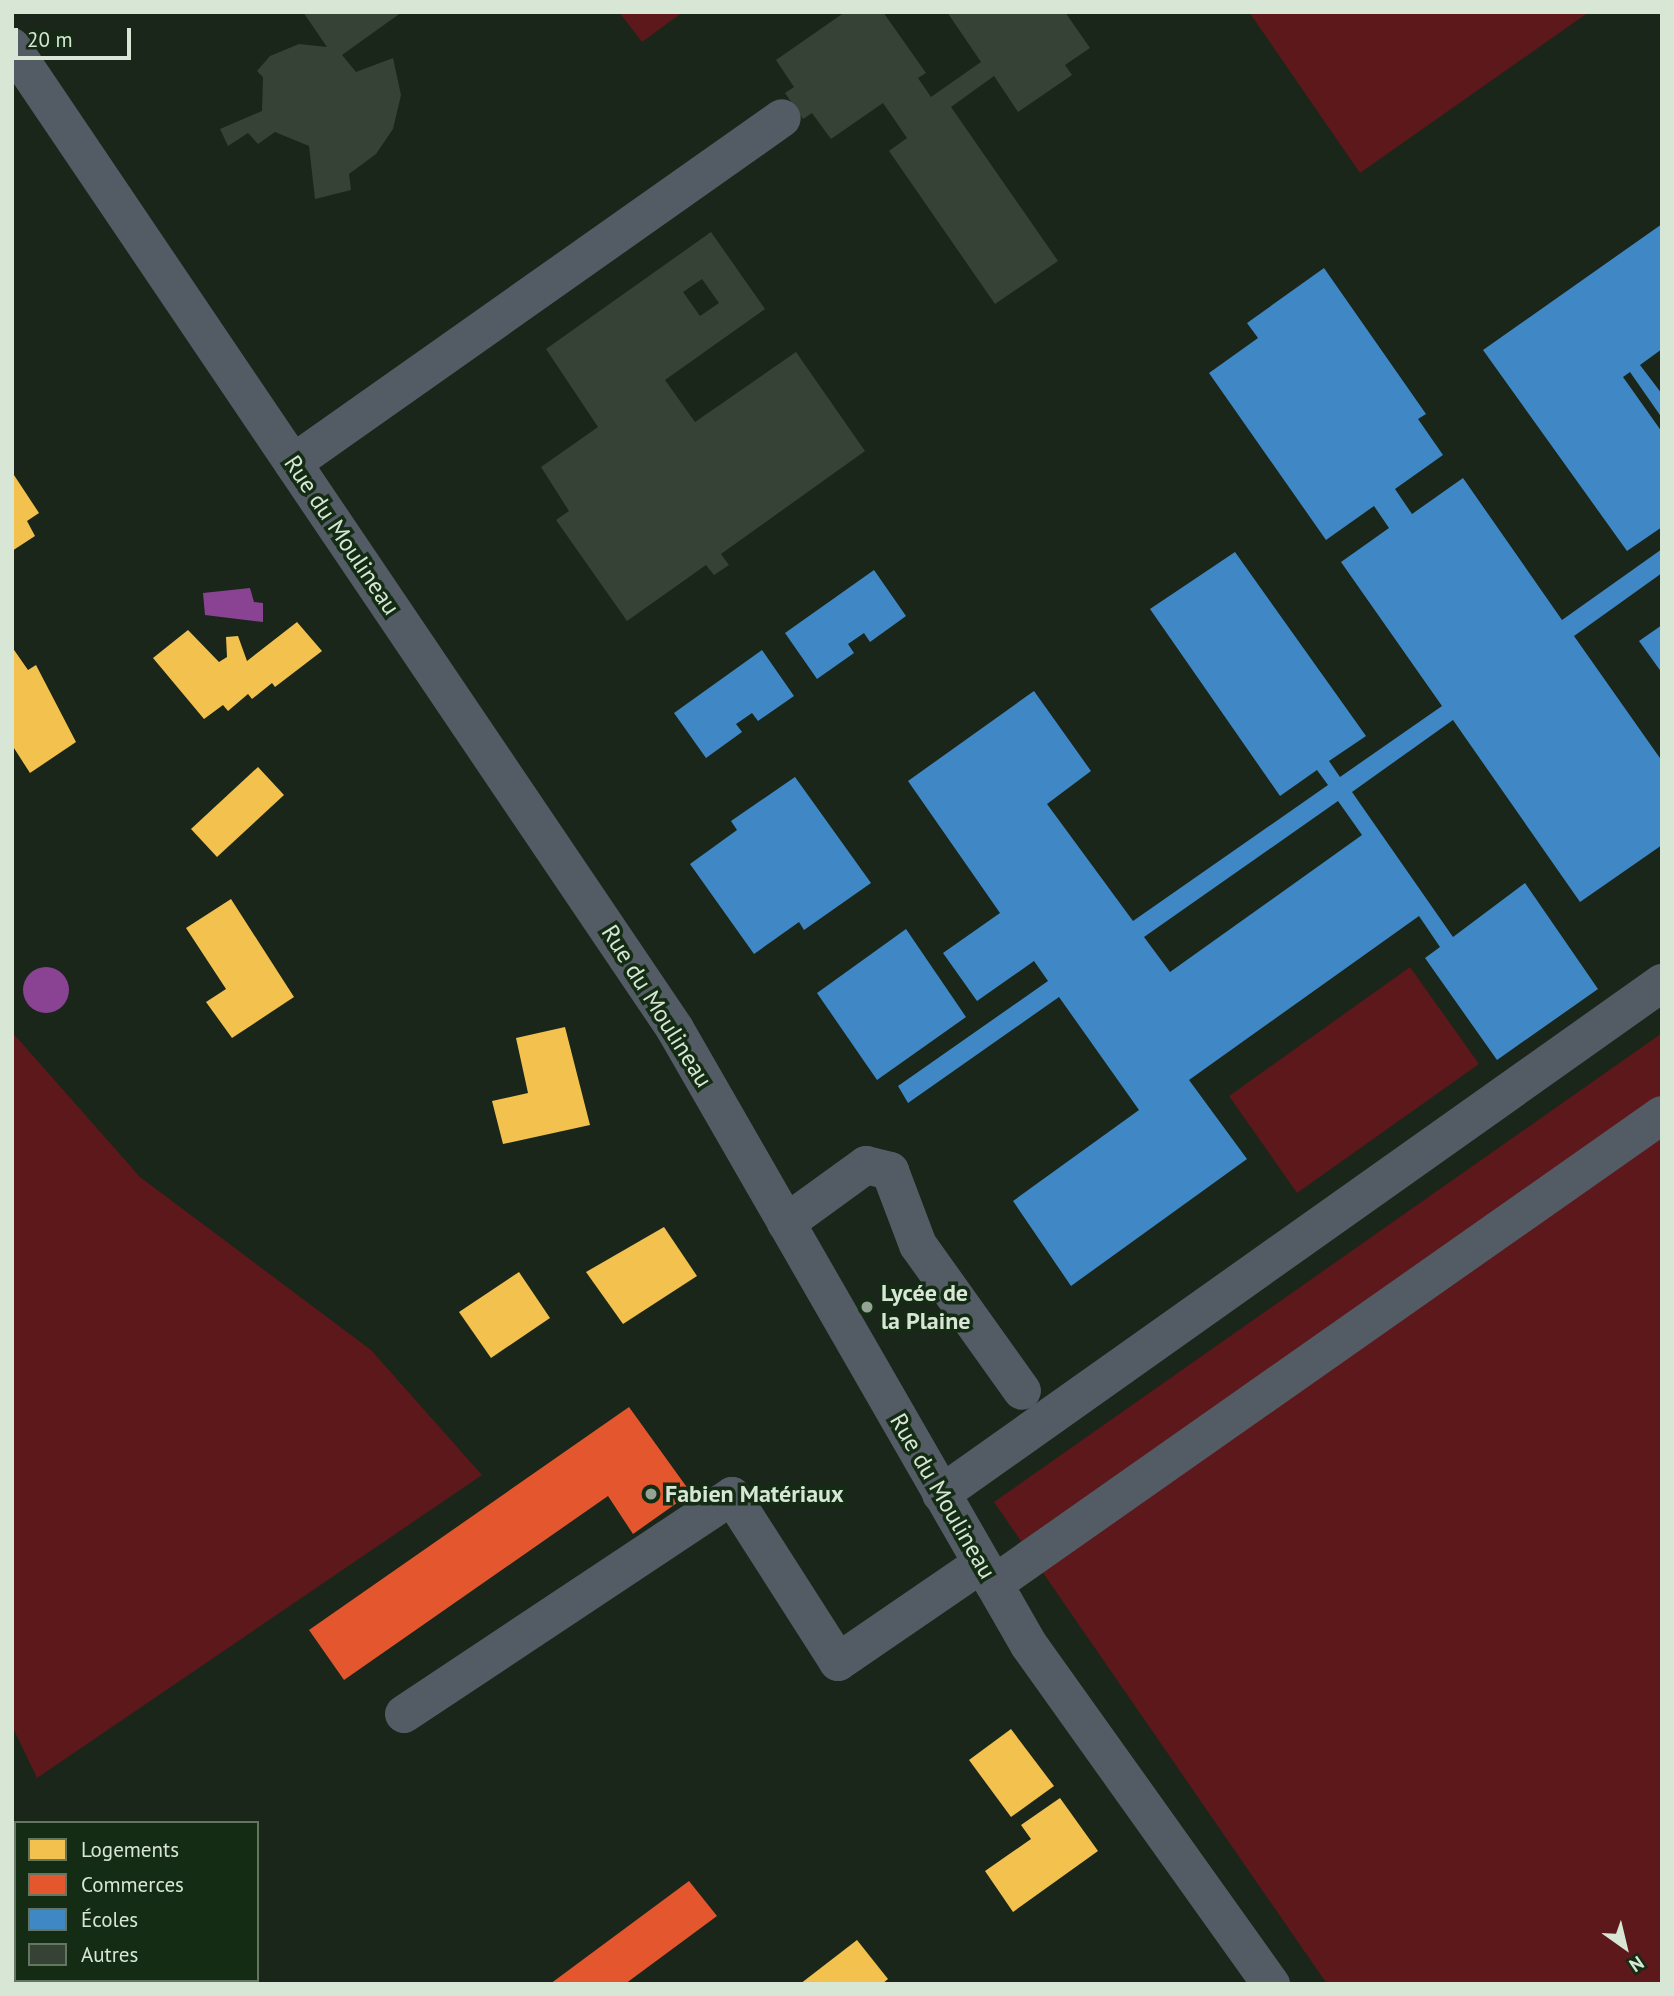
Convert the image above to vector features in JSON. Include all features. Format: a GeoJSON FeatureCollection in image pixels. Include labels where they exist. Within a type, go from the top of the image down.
{"type":"FeatureCollection","features":[{"type":"Feature","properties":{"kind":"street","name":"Rue du Moulineau"},"geometry":{"type":"LineString","coordinates":[[12,47],[675,1029],[1029,1645],[1271,1984]]}},
{"type":"Feature","properties":{"kind":"street"},"geometry":{"type":"LineString","coordinates":[[293,463],[782,118]]}},
{"type":"Feature","properties":{"kind":"street"},"geometry":{"type":"LineString","coordinates":[[941,1494],[1662,983]]}},
{"type":"Feature","properties":{"kind":"street"},"geometry":{"type":"LineString","coordinates":[[404,1714],[732,1496],[838,1662],[988,1574],[1662,1115]]}},
{"type":"Feature","properties":{"kind":"street"},"geometry":{"type":"LineString","coordinates":[[786,1223],[866,1166],[890,1171],[918,1245],[1022,1391]]}},
{"type":"Feature","properties":{"kind":"shaded area"},"geometry":{"type":"Polygon","coordinates":[[[619,12],[683,12],[642,42],[619,12]]]}},
{"type":"Feature","properties":{"kind":"shaded area"},"geometry":{"type":"Polygon","coordinates":[[[1249,12],[1589,12],[1360,173],[1249,12]]]}},
{"type":"Feature","properties":{"kind":"shaded area"},"geometry":{"type":"Polygon","coordinates":[[[250,588],[254,602],[263,603],[263,622],[205,615],[203,593],[250,588]]]}},
{"type":"Feature","properties":{"kind":"shaded area"},"geometry":{"type":"Polygon","coordinates":[[[46,967],[62,974],[69,990],[62,1006],[46,1013],[30,1006],[23,990],[30,974],[46,967]]]}},
{"type":"Feature","properties":{"kind":"shaded area"},"geometry":{"type":"Polygon","coordinates":[[[1410,967],[1479,1064],[1297,1193],[1229,1096],[1410,967]]]}},
{"type":"Feature","properties":{"kind":"shaded area"},"geometry":{"type":"Polygon","coordinates":[[[12,1032],[140,1177],[371,1350],[482,1475],[37,1778],[12,1726],[12,1032]]]}},
{"type":"Feature","properties":{"kind":"shaded area"},"geometry":{"type":"Polygon","coordinates":[[[1662,1033],[1662,1984],[1327,1984],[994,1502],[1662,1033]]]}},
{"type":"Feature","properties":{"kind":"building: Logements"},"geometry":{"type":"Polygon","coordinates":[[[12,472],[39,513],[27,521],[35,536],[12,551],[12,472]]]}},
{"type":"Feature","properties":{"kind":"building: Logements"},"geometry":{"type":"Polygon","coordinates":[[[297,622],[322,651],[275,687],[272,683],[252,699],[248,694],[228,711],[223,705],[204,719],[153,658],[188,630],[219,662],[227,657],[226,637],[238,636],[247,661],[297,622]]]}},
{"type":"Feature","properties":{"kind":"building: Logements"},"geometry":{"type":"Polygon","coordinates":[[[12,647],[28,670],[36,665],[76,742],[30,773],[12,745],[12,647]]]}},
{"type":"Feature","properties":{"kind":"building: Logements"},"geometry":{"type":"Polygon","coordinates":[[[258,767],[284,795],[217,857],[191,829],[258,767]]]}},
{"type":"Feature","properties":{"kind":"building: Logements"},"geometry":{"type":"Polygon","coordinates":[[[231,899],[294,997],[232,1038],[206,1002],[226,989],[186,928],[231,899]]]}},
{"type":"Feature","properties":{"kind":"building: Logements"},"geometry":{"type":"Polygon","coordinates":[[[565,1027],[590,1125],[503,1144],[492,1101],[528,1093],[516,1038],[565,1027]]]}},
{"type":"Feature","properties":{"kind":"building: Logements"},"geometry":{"type":"Polygon","coordinates":[[[664,1227],[697,1276],[623,1324],[586,1272],[664,1227]]]}},
{"type":"Feature","properties":{"kind":"building: Logements"},"geometry":{"type":"Polygon","coordinates":[[[519,1272],[550,1318],[491,1358],[459,1312],[519,1272]]]}},
{"type":"Feature","properties":{"kind":"building: Logements"},"geometry":{"type":"Polygon","coordinates":[[[1011,1729],[1054,1786],[1011,1817],[969,1760],[1011,1729]]]}},
{"type":"Feature","properties":{"kind":"building: Logements"},"geometry":{"type":"Polygon","coordinates":[[[1060,1798],[1098,1851],[1013,1912],[985,1871],[1031,1839],[1021,1825],[1060,1798]]]}},
{"type":"Feature","properties":{"kind":"building: Logements"},"geometry":{"type":"Polygon","coordinates":[[[12,1867],[14,1982],[66,1984],[12,1984],[12,1867]]]}},
{"type":"Feature","properties":{"kind":"building: Logements"},"geometry":{"type":"Polygon","coordinates":[[[857,1940],[888,1979],[882,1984],[800,1984],[857,1940]]]}},
{"type":"Feature","properties":{"kind":"building: Commerces"},"geometry":{"type":"Polygon","coordinates":[[[629,1407],[691,1493],[633,1534],[608,1496],[344,1680],[309,1630],[629,1407]]]}},
{"type":"Feature","properties":{"kind":"building: Commerces"},"geometry":{"type":"Polygon","coordinates":[[[689,1881],[717,1916],[625,1984],[550,1984],[689,1881]]]}},
{"type":"Feature","properties":{"kind":"building: Écoles"},"geometry":{"type":"Polygon","coordinates":[[[1662,224],[1662,349],[1640,365],[1662,394],[1662,418],[1630,372],[1623,377],[1662,432],[1662,527],[1627,551],[1483,350],[1662,224]]]}},
{"type":"Feature","properties":{"kind":"building: Écoles"},"geometry":{"type":"Polygon","coordinates":[[[1324,268],[1426,414],[1418,419],[1443,455],[1395,489],[1412,514],[1463,478],[1562,620],[1662,549],[1662,573],[1574,636],[1662,761],[1662,845],[1580,902],[1453,720],[1352,792],[1453,937],[1525,883],[1598,989],[1497,1060],[1425,958],[1440,947],[1419,916],[1189,1080],[1247,1159],[1071,1286],[1013,1201],[1139,1110],[1059,997],[908,1103],[898,1086],[1048,981],[1034,961],[977,1001],[943,953],[1000,913],[908,781],[1034,691],[1091,771],[1047,804],[1133,921],[1328,785],[1317,770],[1280,796],[1150,609],[1235,552],[1366,736],[1329,761],[1340,777],[1442,706],[1341,562],[1389,528],[1374,506],[1326,540],[1209,373],[1258,338],[1247,323],[1324,268]],[[1338,801],[1144,937],[1170,972],[1362,835],[1338,801]]]}},
{"type":"Feature","properties":{"kind":"building: Écoles"},"geometry":{"type":"Polygon","coordinates":[[[874,570],[906,616],[870,642],[864,633],[848,644],[854,653],[817,679],[785,633],[874,570]]]}},
{"type":"Feature","properties":{"kind":"building: Écoles"},"geometry":{"type":"Polygon","coordinates":[[[1662,625],[1662,673],[1639,641],[1662,625]]]}},
{"type":"Feature","properties":{"kind":"building: Écoles"},"geometry":{"type":"Polygon","coordinates":[[[762,650],[794,696],[758,721],[752,713],[736,724],[742,732],[706,758],[674,713],[762,650]]]}},
{"type":"Feature","properties":{"kind":"building: Écoles"},"geometry":{"type":"Polygon","coordinates":[[[795,777],[871,883],[804,930],[799,922],[754,954],[690,864],[737,830],[731,821],[795,777]]]}},
{"type":"Feature","properties":{"kind":"building: Écoles"},"geometry":{"type":"Polygon","coordinates":[[[906,929],[966,1017],[877,1080],[817,993],[906,929]]]}},
{"type":"Feature","properties":{"kind":"building: Autres"},"geometry":{"type":"Polygon","coordinates":[[[303,12],[402,12],[342,55],[356,72],[393,58],[401,95],[393,129],[376,154],[349,174],[351,190],[315,199],[309,146],[275,132],[258,144],[248,133],[228,146],[220,129],[262,111],[263,77],[257,71],[270,56],[299,44],[327,47],[303,12]]]}},
{"type":"Feature","properties":{"kind":"building: Autres"},"geometry":{"type":"Polygon","coordinates":[[[845,12],[883,12],[926,73],[918,78],[931,97],[981,62],[947,12],[1065,12],[1090,48],[1065,65],[1072,75],[1018,112],[994,76],[951,107],[1058,261],[995,304],[889,151],[907,138],[883,103],[831,139],[812,113],[803,119],[785,93],[794,87],[776,60],[845,12]]]}},
{"type":"Feature","properties":{"kind":"building: Autres"},"geometry":{"type":"Polygon","coordinates":[[[711,232],[765,309],[665,380],[695,422],[796,352],[865,451],[721,554],[729,565],[714,575],[706,565],[627,621],[556,520],[569,511],[541,467],[598,427],[546,349],[711,232]],[[702,279],[683,292],[700,316],[719,303],[702,279]]]}},
{"type":"Feature","properties":{"kind":"place","name":"Lycée de la Plaine"},"geometry":{"type":"Point","coordinates":[867,1307]}},
{"type":"Feature","properties":{"kind":"place","name":"Fabien Matériaux"},"geometry":{"type":"Point","coordinates":[651,1494]}}]}
